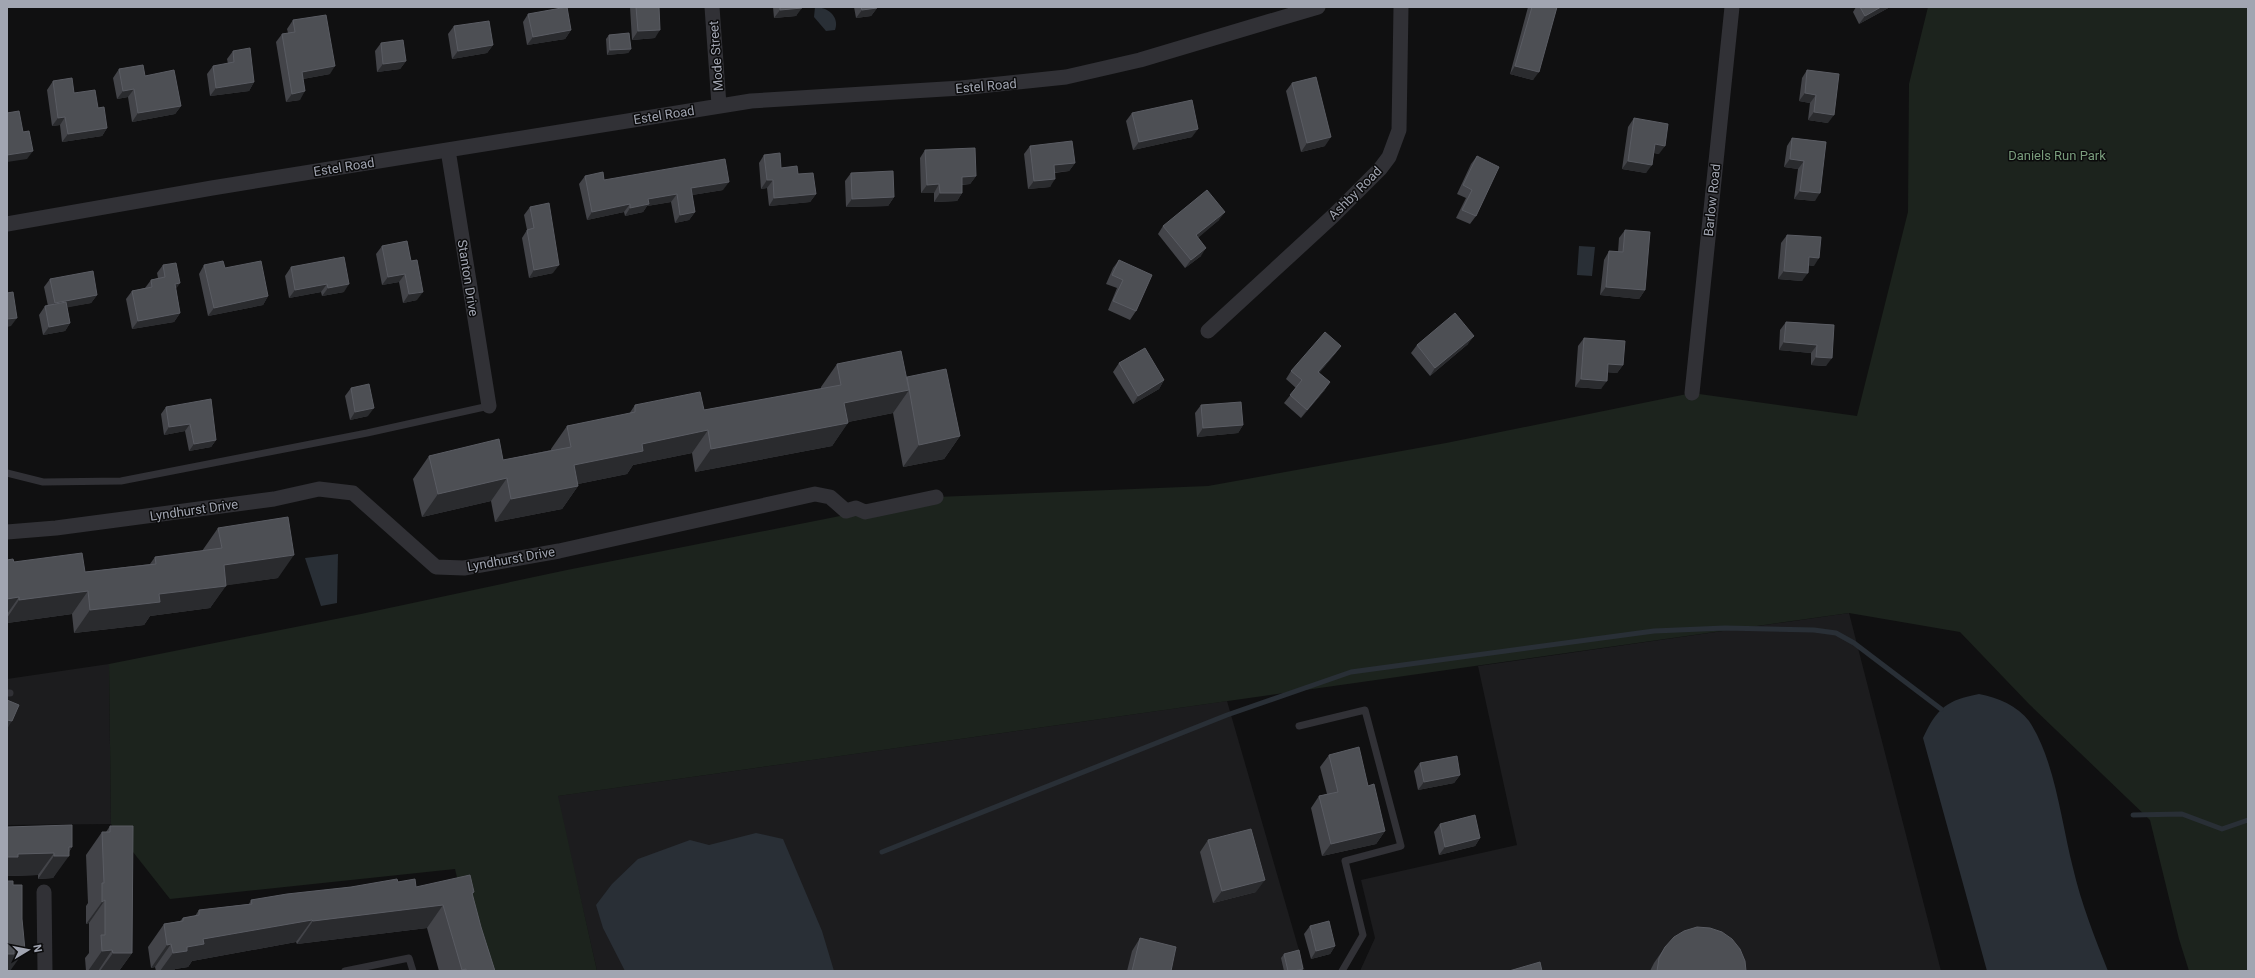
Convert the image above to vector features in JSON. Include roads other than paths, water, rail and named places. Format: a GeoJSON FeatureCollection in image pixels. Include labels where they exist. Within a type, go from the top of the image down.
{"type":"FeatureCollection","features":[{"type":"Feature","properties":{"kind":"street","name":"Mode Street"},"geometry":{"type":"LineString","coordinates":[[712,7],[720,105]]}},
{"type":"Feature","properties":{"kind":"street","name":"Estel Road"},"geometry":{"type":"LineString","coordinates":[[7,224],[720,105],[751,101],[961,88],[1066,77],[1140,60],[1318,7]]}},
{"type":"Feature","properties":{"kind":"street","name":"Ashby Road"},"geometry":{"type":"LineString","coordinates":[[1208,331],[1334,215],[1380,169],[1389,157],[1399,130],[1401,7]]}},
{"type":"Feature","properties":{"kind":"street","name":"Barlow Road"},"geometry":{"type":"LineString","coordinates":[[1692,393],[1732,7]]}},
{"type":"Feature","properties":{"kind":"street","name":"Stanton Drive"},"geometry":{"type":"LineString","coordinates":[[448,150],[489,406]]}},
{"type":"Feature","properties":{"kind":"street","name":"Lyndhurst Drive"},"geometry":{"type":"LineString","coordinates":[[7,532],[56,528],[266,500],[319,489],[353,493],[436,567],[464,568],[559,551],[816,494],[830,497],[846,511],[856,508],[864,512],[936,497]]}},
{"type":"Feature","properties":{"kind":"street"},"geometry":{"type":"LineString","coordinates":[[44,892],[45,971]]}},
{"type":"Feature","properties":{"kind":"lane"},"geometry":{"type":"LineString","coordinates":[[7,473],[43,482],[121,481],[367,433],[489,406]]}},
{"type":"Feature","properties":{"kind":"lane"},"geometry":{"type":"LineString","coordinates":[[1299,726],[1365,710],[1401,846],[1345,861],[1363,934],[1342,971]]}},
{"type":"Feature","properties":{"kind":"lane"},"geometry":{"type":"LineString","coordinates":[[345,971],[409,958],[413,971]]}},
{"type":"Feature","properties":{"kind":"waterway"},"geometry":{"type":"LineString","coordinates":[[882,852],[1227,715],[1351,672],[1654,631],[1725,628],[1814,630],[1836,633],[1854,643],[1941,709]]}},
{"type":"Feature","properties":{"kind":"waterway"},"geometry":{"type":"LineString","coordinates":[[2133,815],[2182,814],[2222,829],[2248,820]]}},
{"type":"Feature","properties":{"kind":"park label","name":"Daniels Run Park"},"geometry":{"type":"Point","coordinates":[2057,155]}}]}
